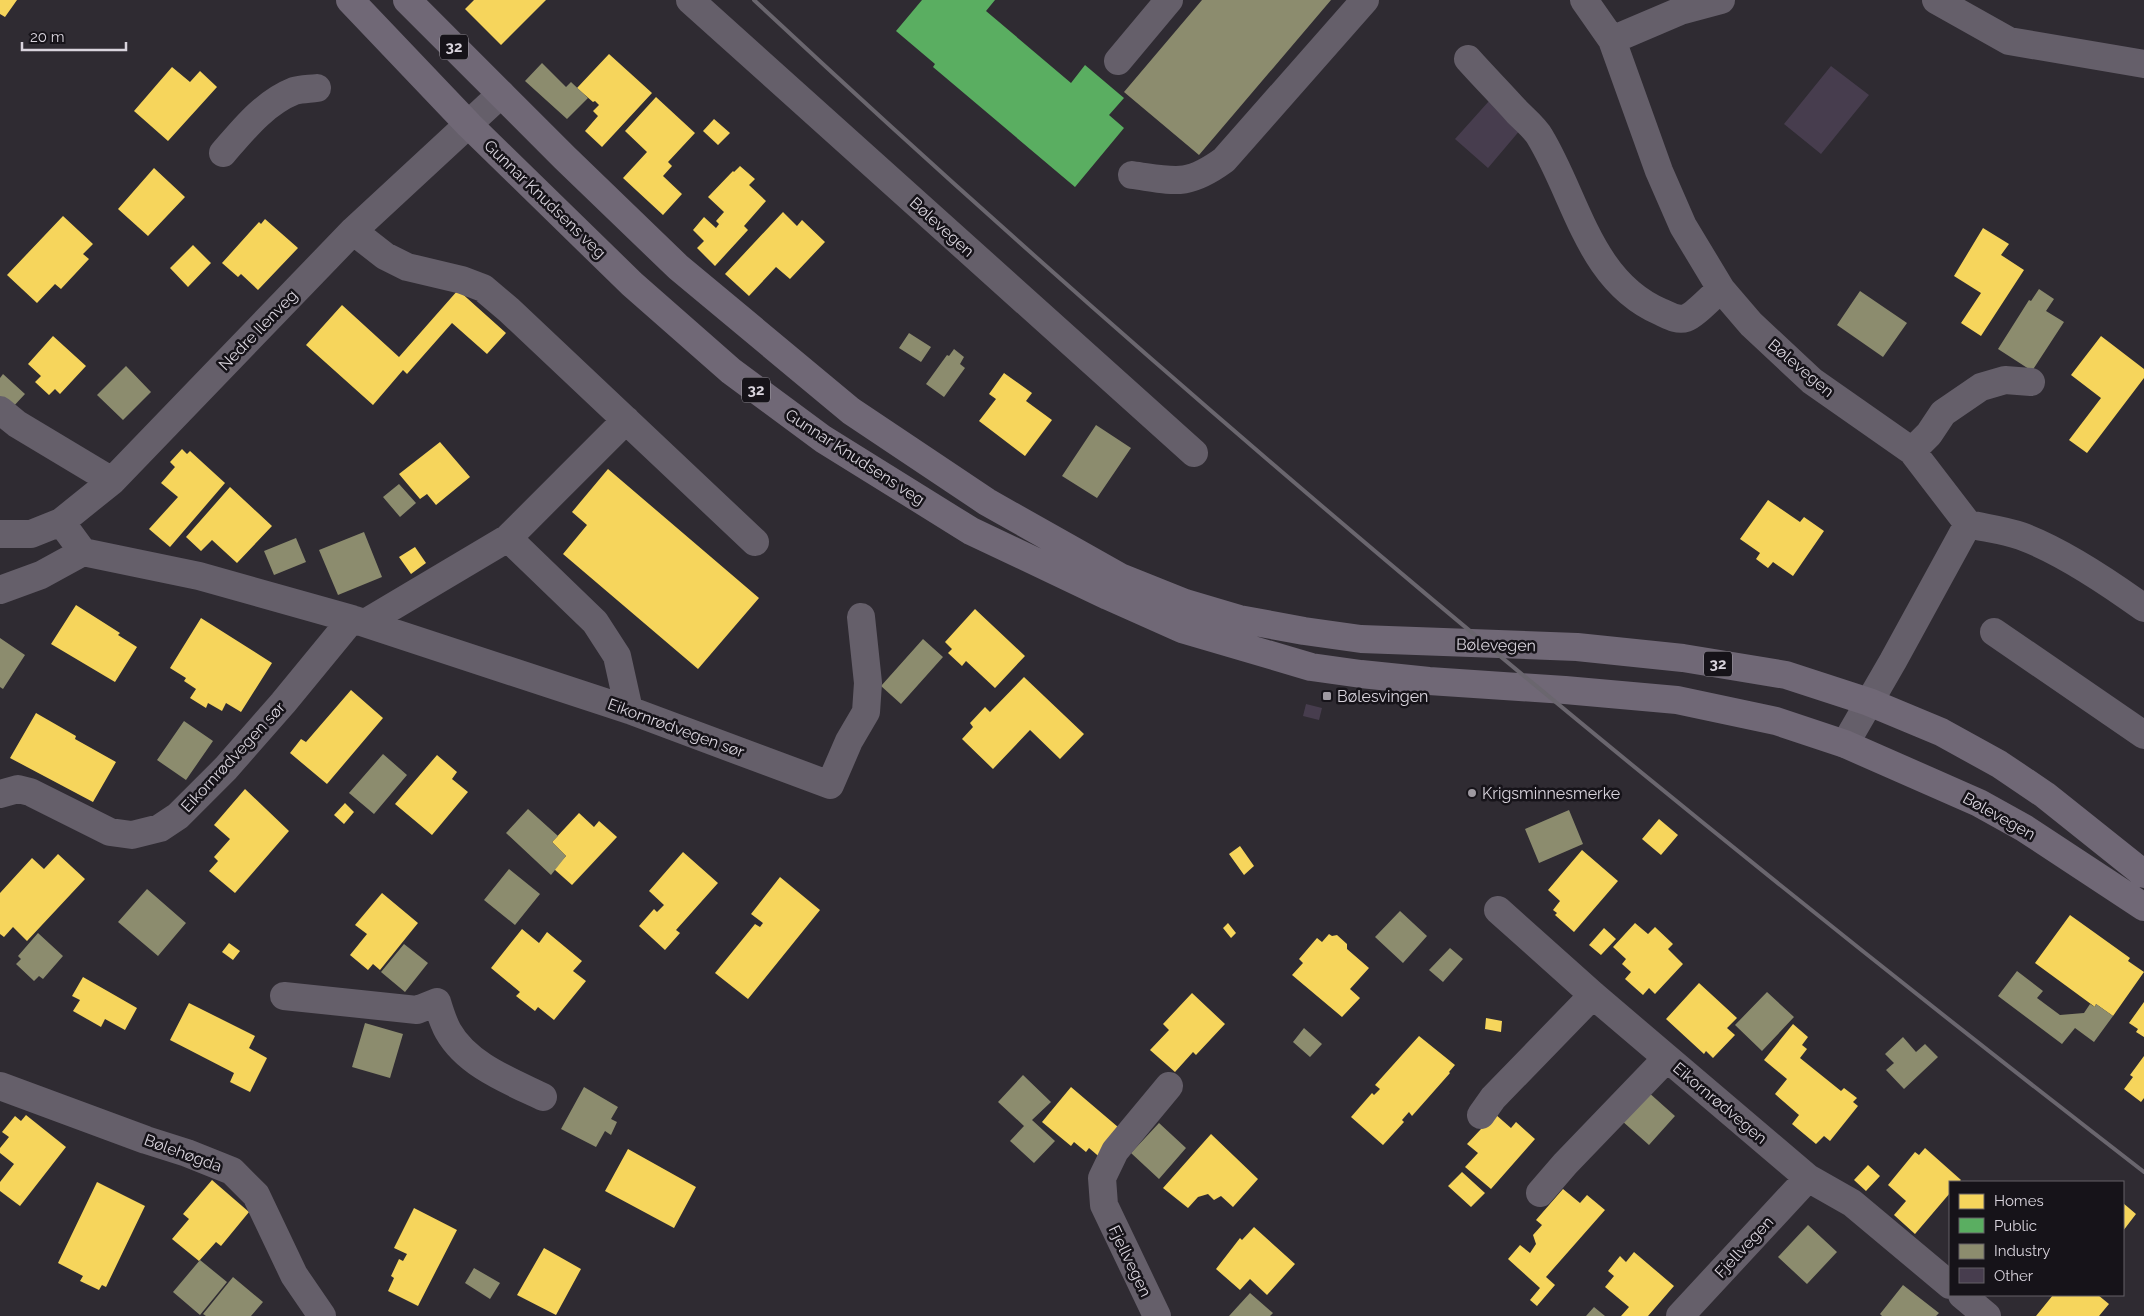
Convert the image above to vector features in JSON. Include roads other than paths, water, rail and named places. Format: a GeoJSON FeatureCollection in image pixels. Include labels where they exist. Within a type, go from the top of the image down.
{"type":"FeatureCollection","features":[{"type":"Feature","properties":{"kind":"main road","name":"Gunnar Knudsens veg"},"geometry":{"type":"LineString","coordinates":[[350,0],[470,125],[632,284],[731,371],[823,439],[971,531],[1182,629],[1252,650]]}},
{"type":"Feature","properties":{"kind":"main road","name":"32"},"geometry":{"type":"LineString","coordinates":[[407,0],[502,94]]}},
{"type":"Feature","properties":{"kind":"main road","name":"Bølevegen"},"geometry":{"type":"LineString","coordinates":[[502,94],[678,267],[851,411],[987,502],[1112,572],[1186,602],[1239,619],[1360,640],[1577,647],[1683,658],[1786,675],[1869,702],[1941,732],[1999,764],[2045,795],[2144,874]]}},
{"type":"Feature","properties":{"kind":"main road","name":"Bølevegen"},"geometry":{"type":"LineString","coordinates":[[1252,650],[1312,666],[1361,674],[1677,700],[1776,721],[1844,744],[1979,803],[2024,828],[2144,907]]}},
{"type":"Feature","properties":{"kind":"street","name":"Bølevegen"},"geometry":{"type":"LineString","coordinates":[[690,0],[1194,453]]}},
{"type":"Feature","properties":{"kind":"street"},"geometry":{"type":"LineString","coordinates":[[1132,175],[1181,182],[1206,173],[1224,160],[1365,0]]}},
{"type":"Feature","properties":{"kind":"street","name":"Bølevegen"},"geometry":{"type":"LineString","coordinates":[[1584,0],[1612,40],[1659,171],[1683,226],[1721,289],[1751,324],[1812,381],[1912,450],[1968,524]]}},
{"type":"Feature","properties":{"kind":"street"},"geometry":{"type":"LineString","coordinates":[[1612,40],[1680,11],[1721,0]]}},
{"type":"Feature","properties":{"kind":"street"},"geometry":{"type":"LineString","coordinates":[[1936,0],[2009,41],[2144,64]]}},
{"type":"Feature","properties":{"kind":"street"},"geometry":{"type":"LineString","coordinates":[[1118,61],[1156,5]]}},
{"type":"Feature","properties":{"kind":"street"},"geometry":{"type":"LineString","coordinates":[[1468,59],[1539,135],[1555,162],[1570,202],[1593,248],[1617,282],[1650,308],[1673,318],[1684,319],[1693,315],[1721,289]]}},
{"type":"Feature","properties":{"kind":"street"},"geometry":{"type":"LineString","coordinates":[[223,153],[253,119],[277,100],[295,91],[317,88]]}},
{"type":"Feature","properties":{"kind":"street","name":"Nedre Ilenveg"},"geometry":{"type":"LineString","coordinates":[[0,534],[31,534],[61,522],[112,481],[353,231],[502,94]]}},
{"type":"Feature","properties":{"kind":"street"},"geometry":{"type":"LineString","coordinates":[[353,231],[385,256],[407,267],[462,280],[483,288],[509,310],[755,542]]}},
{"type":"Feature","properties":{"kind":"street"},"geometry":{"type":"LineString","coordinates":[[1912,450],[1929,434],[1943,414],[1981,387],[2006,380],[2031,382]]}},
{"type":"Feature","properties":{"kind":"street"},"geometry":{"type":"LineString","coordinates":[[0,410],[17,424],[112,481]]}},
{"type":"Feature","properties":{"kind":"street"},"geometry":{"type":"LineString","coordinates":[[358,621],[508,538],[626,420]]}},
{"type":"Feature","properties":{"kind":"street"},"geometry":{"type":"LineString","coordinates":[[0,590],[41,575],[84,552],[61,522]]}},
{"type":"Feature","properties":{"kind":"street"},"geometry":{"type":"LineString","coordinates":[[1844,744],[1968,524],[2019,536],[2041,545],[2121,591],[2144,608]]}},
{"type":"Feature","properties":{"kind":"street"},"geometry":{"type":"LineString","coordinates":[[508,538],[595,622],[617,656],[629,710]]}},
{"type":"Feature","properties":{"kind":"street","name":"Eikornrødvegen sør"},"geometry":{"type":"LineString","coordinates":[[84,552],[199,576],[358,621],[629,710],[830,785],[849,742],[866,712],[868,683],[862,617]]}},
{"type":"Feature","properties":{"kind":"street","name":"Eikornrødvegen sør"},"geometry":{"type":"LineString","coordinates":[[0,794],[18,790],[30,792],[110,832],[132,835],[160,828],[178,816],[226,768],[358,621]]}},
{"type":"Feature","properties":{"kind":"street"},"geometry":{"type":"LineString","coordinates":[[1994,632],[2144,736]]}},
{"type":"Feature","properties":{"kind":"street","name":"Eikornrødvegen"},"geometry":{"type":"LineString","coordinates":[[1498,910],[1594,995],[1808,1178],[1852,1203],[1949,1284]]}},
{"type":"Feature","properties":{"kind":"street"},"geometry":{"type":"LineString","coordinates":[[1482,1115],[1493,1098],[1594,995]]}},
{"type":"Feature","properties":{"kind":"street"},"geometry":{"type":"LineString","coordinates":[[284,996],[417,1010],[438,1002],[448,1032],[465,1052],[493,1072],[543,1097]]}},
{"type":"Feature","properties":{"kind":"street"},"geometry":{"type":"LineString","coordinates":[[1540,1193],[1565,1164],[1667,1058]]}},
{"type":"Feature","properties":{"kind":"street","name":"Bølehøgda"},"geometry":{"type":"LineString","coordinates":[[0,1086],[232,1171],[256,1195],[294,1275],[322,1316]]}},
{"type":"Feature","properties":{"kind":"street","name":"Fjellvegen"},"geometry":{"type":"LineString","coordinates":[[1157,1316],[1104,1205],[1102,1178],[1115,1151],[1170,1086]]}},
{"type":"Feature","properties":{"kind":"street","name":"Fjellvegen"},"geometry":{"type":"LineString","coordinates":[[1680,1316],[1808,1178]]}},
{"type":"Feature","properties":{"kind":"street"},"geometry":{"type":"LineString","coordinates":[[1963,1296],[1987,1316]]}},
{"type":"Feature","properties":{"kind":"railway"},"geometry":{"type":"LineString","coordinates":[[754,0],[921,154],[1091,306],[1262,455],[1436,602],[1787,891],[2144,1172]]}},
{"type":"Feature","properties":{"kind":"place","name":"Bølesvingen"},"geometry":{"type":"Point","coordinates":[1327,696]}},
{"type":"Feature","properties":{"kind":"place","name":"Krigsminnesmerke"},"geometry":{"type":"Point","coordinates":[1472,793]}}]}
